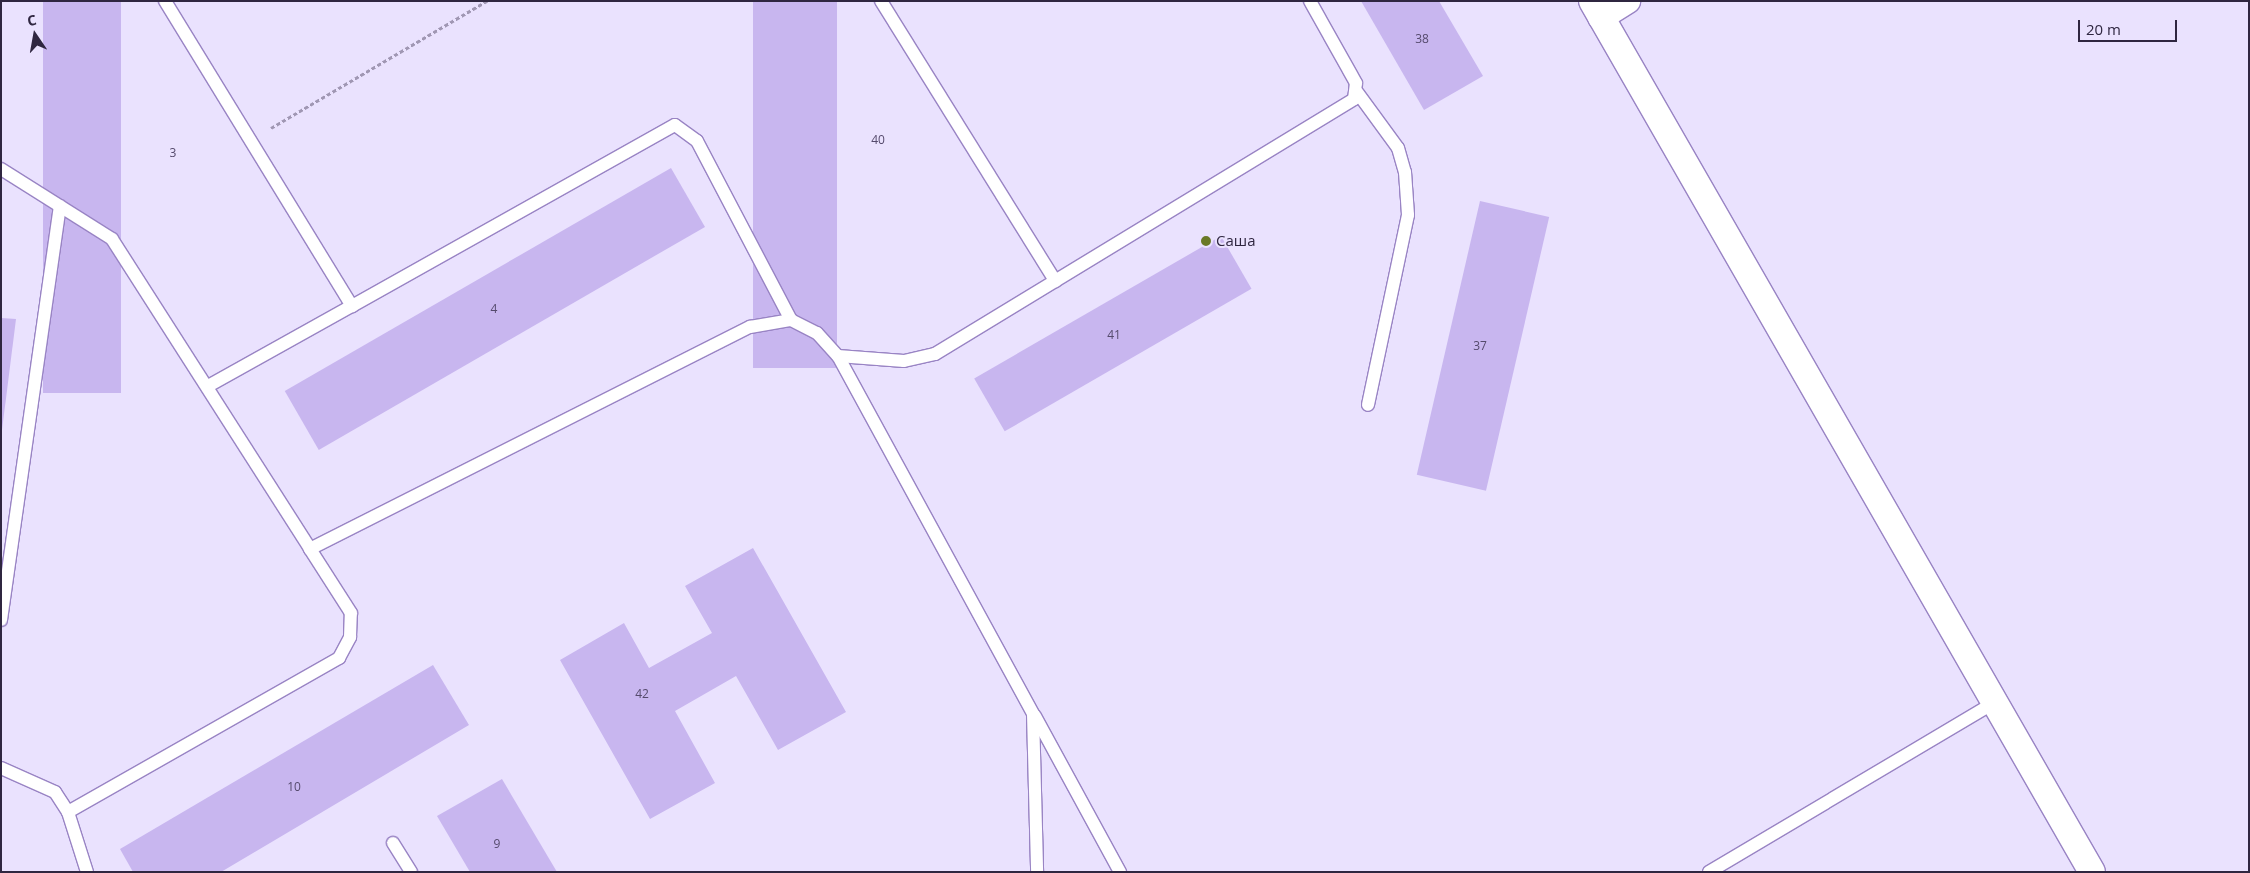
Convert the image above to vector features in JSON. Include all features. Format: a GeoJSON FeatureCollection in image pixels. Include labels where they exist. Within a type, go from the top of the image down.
{"type":"FeatureCollection","features":[{"type":"Feature","properties":{"kind":"street"},"geometry":{"type":"LineString","coordinates":[[1627,1],[1596,9],[2092,872]]}},
{"type":"Feature","properties":{"kind":"lane"},"geometry":{"type":"LineString","coordinates":[[165,1],[352,306]]}},
{"type":"Feature","properties":{"kind":"lane"},"geometry":{"type":"LineString","coordinates":[[881,1],[1055,282]]}},
{"type":"Feature","properties":{"kind":"lane"},"geometry":{"type":"LineString","coordinates":[[1310,1],[1357,92],[1398,148],[1405,172],[1408,215],[1368,405]]}},
{"type":"Feature","properties":{"kind":"lane"},"geometry":{"type":"LineString","coordinates":[[838,356],[904,361],[935,354],[1354,98],[1357,92]]}},
{"type":"Feature","properties":{"kind":"lane"},"geometry":{"type":"LineString","coordinates":[[208,386],[675,125],[697,141],[791,320],[817,333],[838,356],[1120,872]]}},
{"type":"Feature","properties":{"kind":"lane"},"geometry":{"type":"LineString","coordinates":[[1,169],[112,239],[208,386],[351,613],[350,637],[339,658],[68,812]]}},
{"type":"Feature","properties":{"kind":"lane"},"geometry":{"type":"LineString","coordinates":[[1,620],[60,206]]}},
{"type":"Feature","properties":{"kind":"lane"},"geometry":{"type":"LineString","coordinates":[[310,548],[750,327],[791,320]]}},
{"type":"Feature","properties":{"kind":"lane"},"geometry":{"type":"LineString","coordinates":[[1709,872],[1995,702]]}},
{"type":"Feature","properties":{"kind":"lane"},"geometry":{"type":"LineString","coordinates":[[1034,714],[1037,872]]}},
{"type":"Feature","properties":{"kind":"lane"},"geometry":{"type":"LineString","coordinates":[[1,768],[55,792],[68,812],[87,872]]}},
{"type":"Feature","properties":{"kind":"lane"},"geometry":{"type":"LineString","coordinates":[[393,843],[411,872]]}},
{"type":"Feature","properties":{"kind":"path"},"geometry":{"type":"LineString","coordinates":[[251,139],[488,1]]}},
{"type":"Feature","properties":{"kind":"building"},"geometry":{"type":"Polygon","coordinates":[[[43,1],[121,1],[121,393],[43,393],[43,1]]]}},
{"type":"Feature","properties":{"kind":"building"},"geometry":{"type":"Polygon","coordinates":[[[753,1],[837,1],[837,368],[753,368],[753,1]]]}},
{"type":"Feature","properties":{"kind":"building"},"geometry":{"type":"Polygon","coordinates":[[[1361,1],[1439,1],[1483,76],[1424,110],[1361,1]]]}},
{"type":"Feature","properties":{"kind":"building"},"geometry":{"type":"Polygon","coordinates":[[[671,168],[705,227],[319,450],[285,391],[671,168]]]}},
{"type":"Feature","properties":{"kind":"building"},"geometry":{"type":"Polygon","coordinates":[[[1480,201],[1549,217],[1486,491],[1417,475],[1480,201]]]}},
{"type":"Feature","properties":{"kind":"building"},"geometry":{"type":"Polygon","coordinates":[[[1221,236],[1252,289],[1005,431],[974,378],[1221,236]]]}},
{"type":"Feature","properties":{"kind":"building"},"geometry":{"type":"Polygon","coordinates":[[[1,318],[16,319],[2,430],[1,430],[1,318]]]}},
{"type":"Feature","properties":{"kind":"building"},"geometry":{"type":"Polygon","coordinates":[[[753,548],[846,712],[778,750],[736,676],[675,711],[715,783],[650,819],[560,660],[624,623],[649,668],[712,633],[685,586],[753,548]]]}},
{"type":"Feature","properties":{"kind":"building"},"geometry":{"type":"Polygon","coordinates":[[[433,665],[469,725],[221,872],[133,872],[120,849],[433,665]]]}},
{"type":"Feature","properties":{"kind":"building"},"geometry":{"type":"Polygon","coordinates":[[[502,779],[557,872],[470,872],[437,816],[502,779]]]}},
{"type":"Feature","properties":{"kind":"place","name":"Саша"},"geometry":{"type":"Point","coordinates":[1206,241]}}]}
